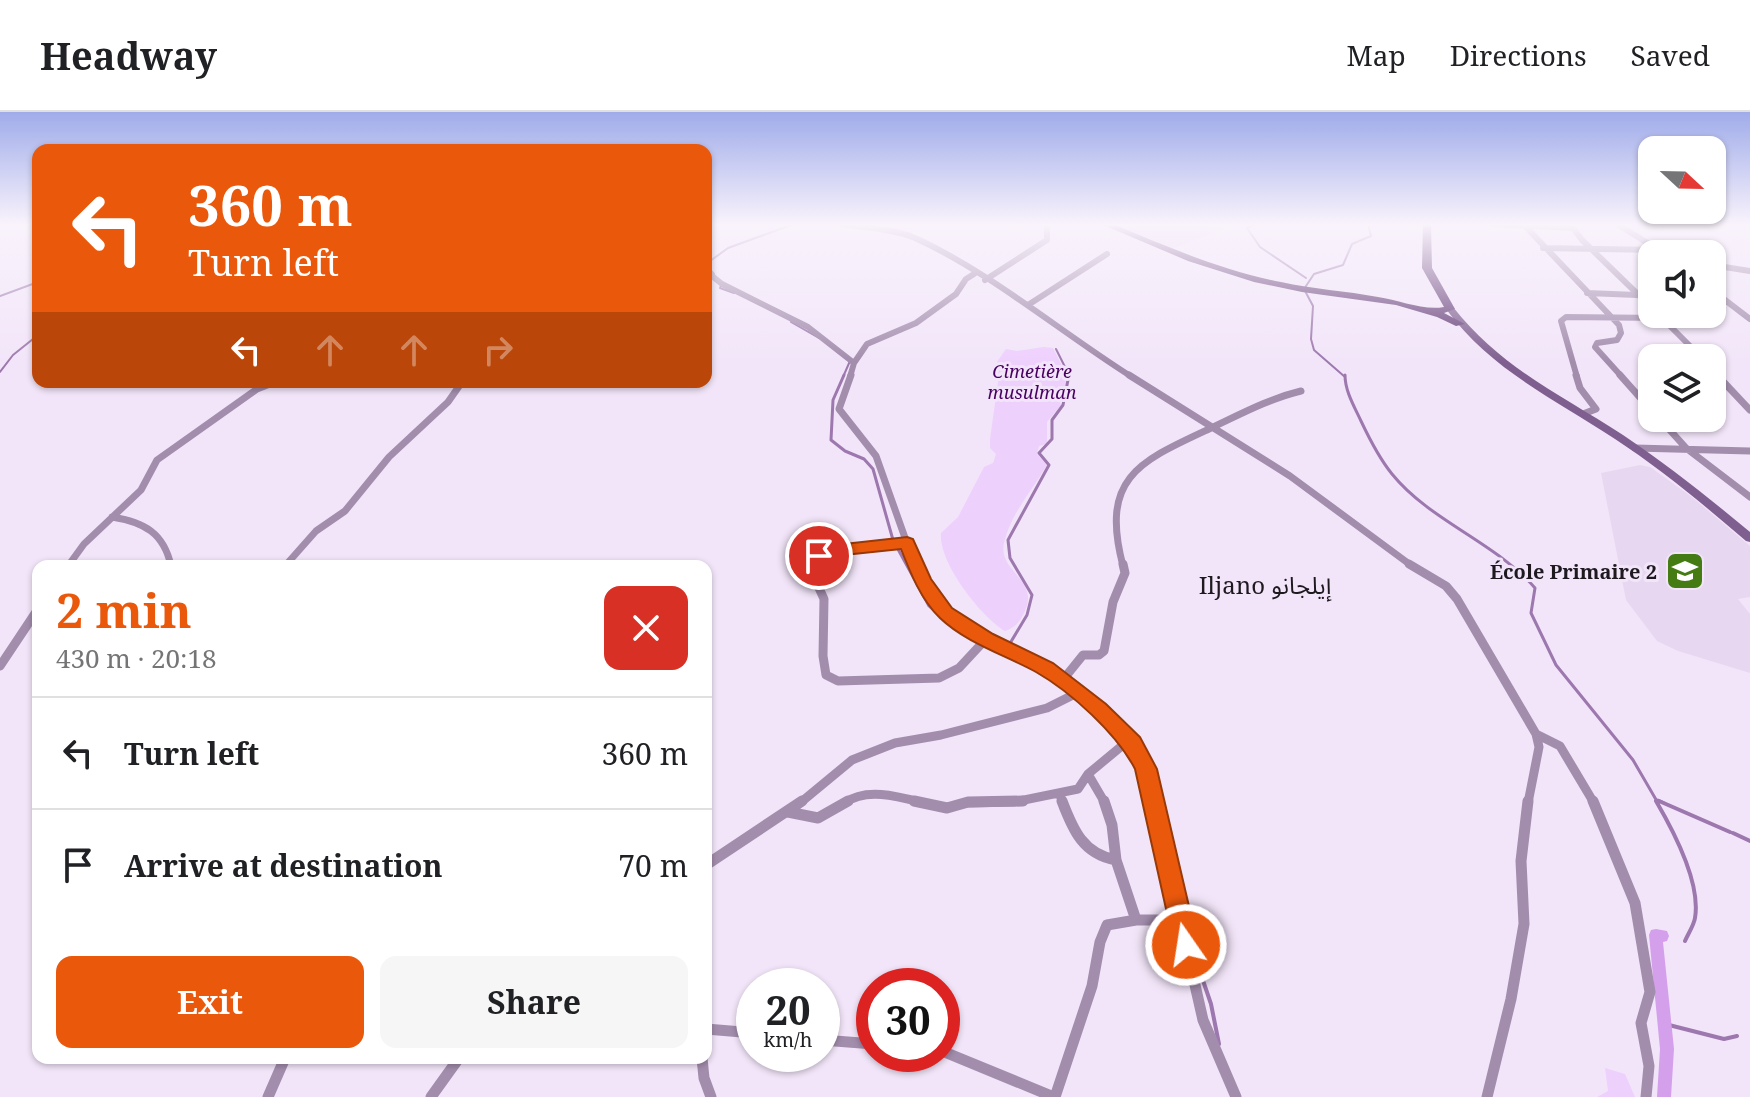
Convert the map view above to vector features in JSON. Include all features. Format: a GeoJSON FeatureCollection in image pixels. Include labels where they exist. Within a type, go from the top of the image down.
{"type":"FeatureCollection","features":[{"type":"Feature","properties":{"kind":"main road"},"geometry":{"type":"LineString","coordinates":[[1228,270],[1296,288],[1405,306],[1460,324]]}},
{"type":"Feature","properties":{"kind":"main road"},"geometry":{"type":"LineString","coordinates":[[1428,270],[1460,324],[1494,356],[1635,448],[1750,538]]}},
{"type":"Feature","properties":{"kind":"main road"},"geometry":{"type":"LineString","coordinates":[[1405,306],[1446,305]]}},
{"type":"Feature","properties":{"kind":"main road"},"geometry":{"type":"LineString","coordinates":[[1430,312],[1446,305]]}},
{"type":"Feature","properties":{"kind":"street"},"geometry":{"type":"LineString","coordinates":[[967,270],[1028,305],[1075,341],[1290,476],[1392,554],[1446,586],[1457,599],[1536,734],[1539,747],[1531,776],[1521,861],[1524,924],[1511,999],[1487,1097]]}},
{"type":"Feature","properties":{"kind":"street"},"geometry":{"type":"LineString","coordinates":[[985,280],[1001,270]]}},
{"type":"Feature","properties":{"kind":"street"},"geometry":{"type":"LineString","coordinates":[[1028,305],[1082,270]]}},
{"type":"Feature","properties":{"kind":"street"},"geometry":{"type":"LineString","coordinates":[[1564,270],[1619,325],[1620,336],[1617,340],[1597,343],[1595,347],[1638,395]]}},
{"type":"Feature","properties":{"kind":"street"},"geometry":{"type":"LineString","coordinates":[[1612,270],[1638,295]]}},
{"type":"Feature","properties":{"kind":"street"},"geometry":{"type":"LineString","coordinates":[[974,274],[966,279],[956,294],[916,323],[867,344],[854,363],[839,409],[873,447],[923,581],[946,613],[986,639],[1046,668],[1129,740],[1146,769],[1203,1020],[1236,1097]]}},
{"type":"Feature","properties":{"kind":"street"},"geometry":{"type":"LineString","coordinates":[[712,276],[722,285],[772,307],[838,346],[854,363]]}},
{"type":"Feature","properties":{"kind":"street"},"geometry":{"type":"LineString","coordinates":[[1587,293],[1638,295]]}},
{"type":"Feature","properties":{"kind":"street"},"geometry":{"type":"LineString","coordinates":[[1726,301],[1750,319]]}},
{"type":"Feature","properties":{"kind":"street"},"geometry":{"type":"LineString","coordinates":[[1583,414],[1596,409],[1580,388],[1561,321],[1566,317],[1638,316]]}},
{"type":"Feature","properties":{"kind":"street"},"geometry":{"type":"LineString","coordinates":[[1672,328],[1688,344]]}},
{"type":"Feature","properties":{"kind":"street"},"geometry":{"type":"LineString","coordinates":[[1726,384],[1750,410]]}},
{"type":"Feature","properties":{"kind":"street"},"geometry":{"type":"LineString","coordinates":[[72,560],[84,544],[141,490],[159,458],[260,388]]}},
{"type":"Feature","properties":{"kind":"street"},"geometry":{"type":"LineString","coordinates":[[290,560],[316,531],[345,511],[389,457],[448,402],[458,388]]}},
{"type":"Feature","properties":{"kind":"street"},"geometry":{"type":"LineString","coordinates":[[1062,681],[1083,655],[1099,655],[1104,651],[1113,602],[1125,573],[1118,547],[1115,509],[1121,488],[1139,466],[1157,453],[1277,397],[1301,391]]}},
{"type":"Feature","properties":{"kind":"street"},"geometry":{"type":"LineString","coordinates":[[1672,432],[1686,448],[1750,497]]}},
{"type":"Feature","properties":{"kind":"street"},"geometry":{"type":"LineString","coordinates":[[1635,448],[1750,451]]}},
{"type":"Feature","properties":{"kind":"street"},"geometry":{"type":"LineString","coordinates":[[112,517],[137,521],[154,531],[169,552],[170,560]]}},
{"type":"Feature","properties":{"kind":"street"},"geometry":{"type":"LineString","coordinates":[[907,543],[844,549],[806,558],[823,596],[825,632],[822,652],[826,675],[838,681],[939,678],[959,668],[986,639]]}},
{"type":"Feature","properties":{"kind":"street"},"geometry":{"type":"LineString","coordinates":[[0,666],[32,618]]}},
{"type":"Feature","properties":{"kind":"street"},"geometry":{"type":"LineString","coordinates":[[712,861],[788,812],[852,760],[895,743],[941,735],[1047,708],[1077,693]]}},
{"type":"Feature","properties":{"kind":"street"},"geometry":{"type":"LineString","coordinates":[[1536,734],[1560,746],[1573,765],[1595,805],[1635,903],[1650,992],[1641,1023],[1649,1066],[1646,1097]]}},
{"type":"Feature","properties":{"kind":"street"},"geometry":{"type":"LineString","coordinates":[[788,812],[818,818],[831,813],[851,798],[885,794],[947,808],[968,802],[1014,802],[1060,795],[1078,789],[1088,774],[1129,740]]}},
{"type":"Feature","properties":{"kind":"street"},"geometry":{"type":"LineString","coordinates":[[1088,774],[1105,797],[1114,822],[1116,860],[1136,920]]}},
{"type":"Feature","properties":{"kind":"street"},"geometry":{"type":"LineString","coordinates":[[1060,795],[1082,844],[1093,855],[1116,860]]}},
{"type":"Feature","properties":{"kind":"street"},"geometry":{"type":"LineString","coordinates":[[960,1058],[1054,1097],[1092,986],[1104,932],[1112,923],[1181,920]]}},
{"type":"Feature","properties":{"kind":"street"},"geometry":{"type":"LineString","coordinates":[[712,1030],[736,1032]]}},
{"type":"Feature","properties":{"kind":"street"},"geometry":{"type":"LineString","coordinates":[[268,1097],[282,1064]]}},
{"type":"Feature","properties":{"kind":"street"},"geometry":{"type":"LineString","coordinates":[[431,1097],[455,1064]]}},
{"type":"Feature","properties":{"kind":"street"},"geometry":{"type":"LineString","coordinates":[[703,1064],[711,1097]]}},
{"type":"Feature","properties":{"kind":"shaded area","name":"École Primaire 2"},"geometry":{"type":"Polygon","coordinates":[[[1640,465],[1650,467],[1692,497],[1750,546],[1750,597],[1738,599],[1750,614],[1750,673],[1678,651],[1657,641],[1626,600],[1601,473],[1640,465]]]}},
{"type":"Feature","properties":{"kind":"green space","name":"Cimetière musulman"},"geometry":{"type":"Polygon","coordinates":[[[1053,348],[1068,378],[1059,400],[1061,405],[1047,422],[1047,444],[1039,446],[1037,454],[1047,465],[1017,512],[1004,543],[1007,562],[1024,584],[1028,603],[1018,623],[1005,631],[984,614],[963,588],[946,559],[941,533],[958,517],[984,467],[993,463],[996,454],[990,448],[990,439],[998,382],[997,362],[1006,349],[1017,351],[1053,348]]]}},
{"type":"Feature","properties":{"kind":"green space"},"geometry":{"type":"Polygon","coordinates":[[[1605,1068],[1625,1074],[1635,1097],[1597,1097],[1608,1091],[1605,1068]]]}},
{"type":"Feature","properties":{"kind":"waterway"},"geometry":{"type":"LineString","coordinates":[[1294,270],[1306,278]]}},
{"type":"Feature","properties":{"kind":"waterway"},"geometry":{"type":"LineString","coordinates":[[1327,270],[1314,274],[1304,289],[1313,306],[1311,339],[1314,350],[1345,377]]}},
{"type":"Feature","properties":{"kind":"waterway"},"geometry":{"type":"LineString","coordinates":[[722,283],[720,288],[734,293]]}},
{"type":"Feature","properties":{"kind":"waterway"},"geometry":{"type":"LineString","coordinates":[[0,296],[32,284]]}},
{"type":"Feature","properties":{"kind":"waterway"},"geometry":{"type":"LineString","coordinates":[[791,322],[819,338]]}},
{"type":"Feature","properties":{"kind":"waterway"},"geometry":{"type":"LineString","coordinates":[[0,372],[13,355],[32,340]]}},
{"type":"Feature","properties":{"kind":"waterway"},"geometry":{"type":"LineString","coordinates":[[1056,349],[1069,375]]}},
{"type":"Feature","properties":{"kind":"waterway"},"geometry":{"type":"LineString","coordinates":[[843,377],[850,361]]}},
{"type":"Feature","properties":{"kind":"waterway"},"geometry":{"type":"LineString","coordinates":[[844,375],[833,400],[831,440],[845,451],[864,459],[873,469],[893,540],[929,606],[951,626],[1005,650]]}},
{"type":"Feature","properties":{"kind":"waterway"},"geometry":{"type":"LineString","coordinates":[[1009,645],[1027,615],[1032,595],[1010,558],[1008,540],[1049,465],[1039,453],[1052,439],[1052,420],[1063,405],[1069,375]]}},
{"type":"Feature","properties":{"kind":"waterway"},"geometry":{"type":"LineString","coordinates":[[1345,377],[1348,393],[1375,448],[1407,491],[1501,557],[1535,588],[1531,613],[1556,665],[1633,760],[1658,803]]}},
{"type":"Feature","properties":{"kind":"waterway"},"geometry":{"type":"LineString","coordinates":[[1046,664],[1063,674]]}},
{"type":"Feature","properties":{"kind":"waterway"},"geometry":{"type":"LineString","coordinates":[[1096,701],[1114,718]]}},
{"type":"Feature","properties":{"kind":"waterway"},"geometry":{"type":"LineString","coordinates":[[1119,724],[1142,747],[1161,803]]}},
{"type":"Feature","properties":{"kind":"waterway"},"geometry":{"type":"LineString","coordinates":[[1658,800],[1664,803]]}},
{"type":"Feature","properties":{"kind":"waterway"},"geometry":{"type":"LineString","coordinates":[[1161,801],[1196,960],[1211,1004],[1219,1044]]}},
{"type":"Feature","properties":{"kind":"waterway"},"geometry":{"type":"LineString","coordinates":[[1656,801],[1677,842],[1694,889],[1695,918],[1685,941]]}},
{"type":"Feature","properties":{"kind":"waterway"},"geometry":{"type":"LineString","coordinates":[[1659,801],[1730,832]]}},
{"type":"Feature","properties":{"kind":"waterway"},"geometry":{"type":"LineString","coordinates":[[1733,833],[1750,841]]}},
{"type":"Feature","properties":{"kind":"waterway"},"geometry":{"type":"LineString","coordinates":[[1662,936],[1656,935],[1667,1049],[1664,1097]]}},
{"type":"Feature","properties":{"kind":"waterway"},"geometry":{"type":"LineString","coordinates":[[1665,1024],[1724,1039],[1737,1036]]}},
{"type":"Feature","properties":{"kind":"place","name":"École Primaire 2"},"geometry":{"type":"Point","coordinates":[1685,571]}},
{"type":"Feature","properties":{"kind":"district","name":"Iljano إيلجانو"},"geometry":{"type":"Point","coordinates":[1265,584]}},
{"type":"Feature","properties":{"kind":"route"},"geometry":{"type":"LineString","coordinates":[[819,556],[844,549],[907,543],[923,581],[946,613],[986,639],[1046,668],[1098,709],[1133,743],[1146,769],[1186,945]]}}]}
